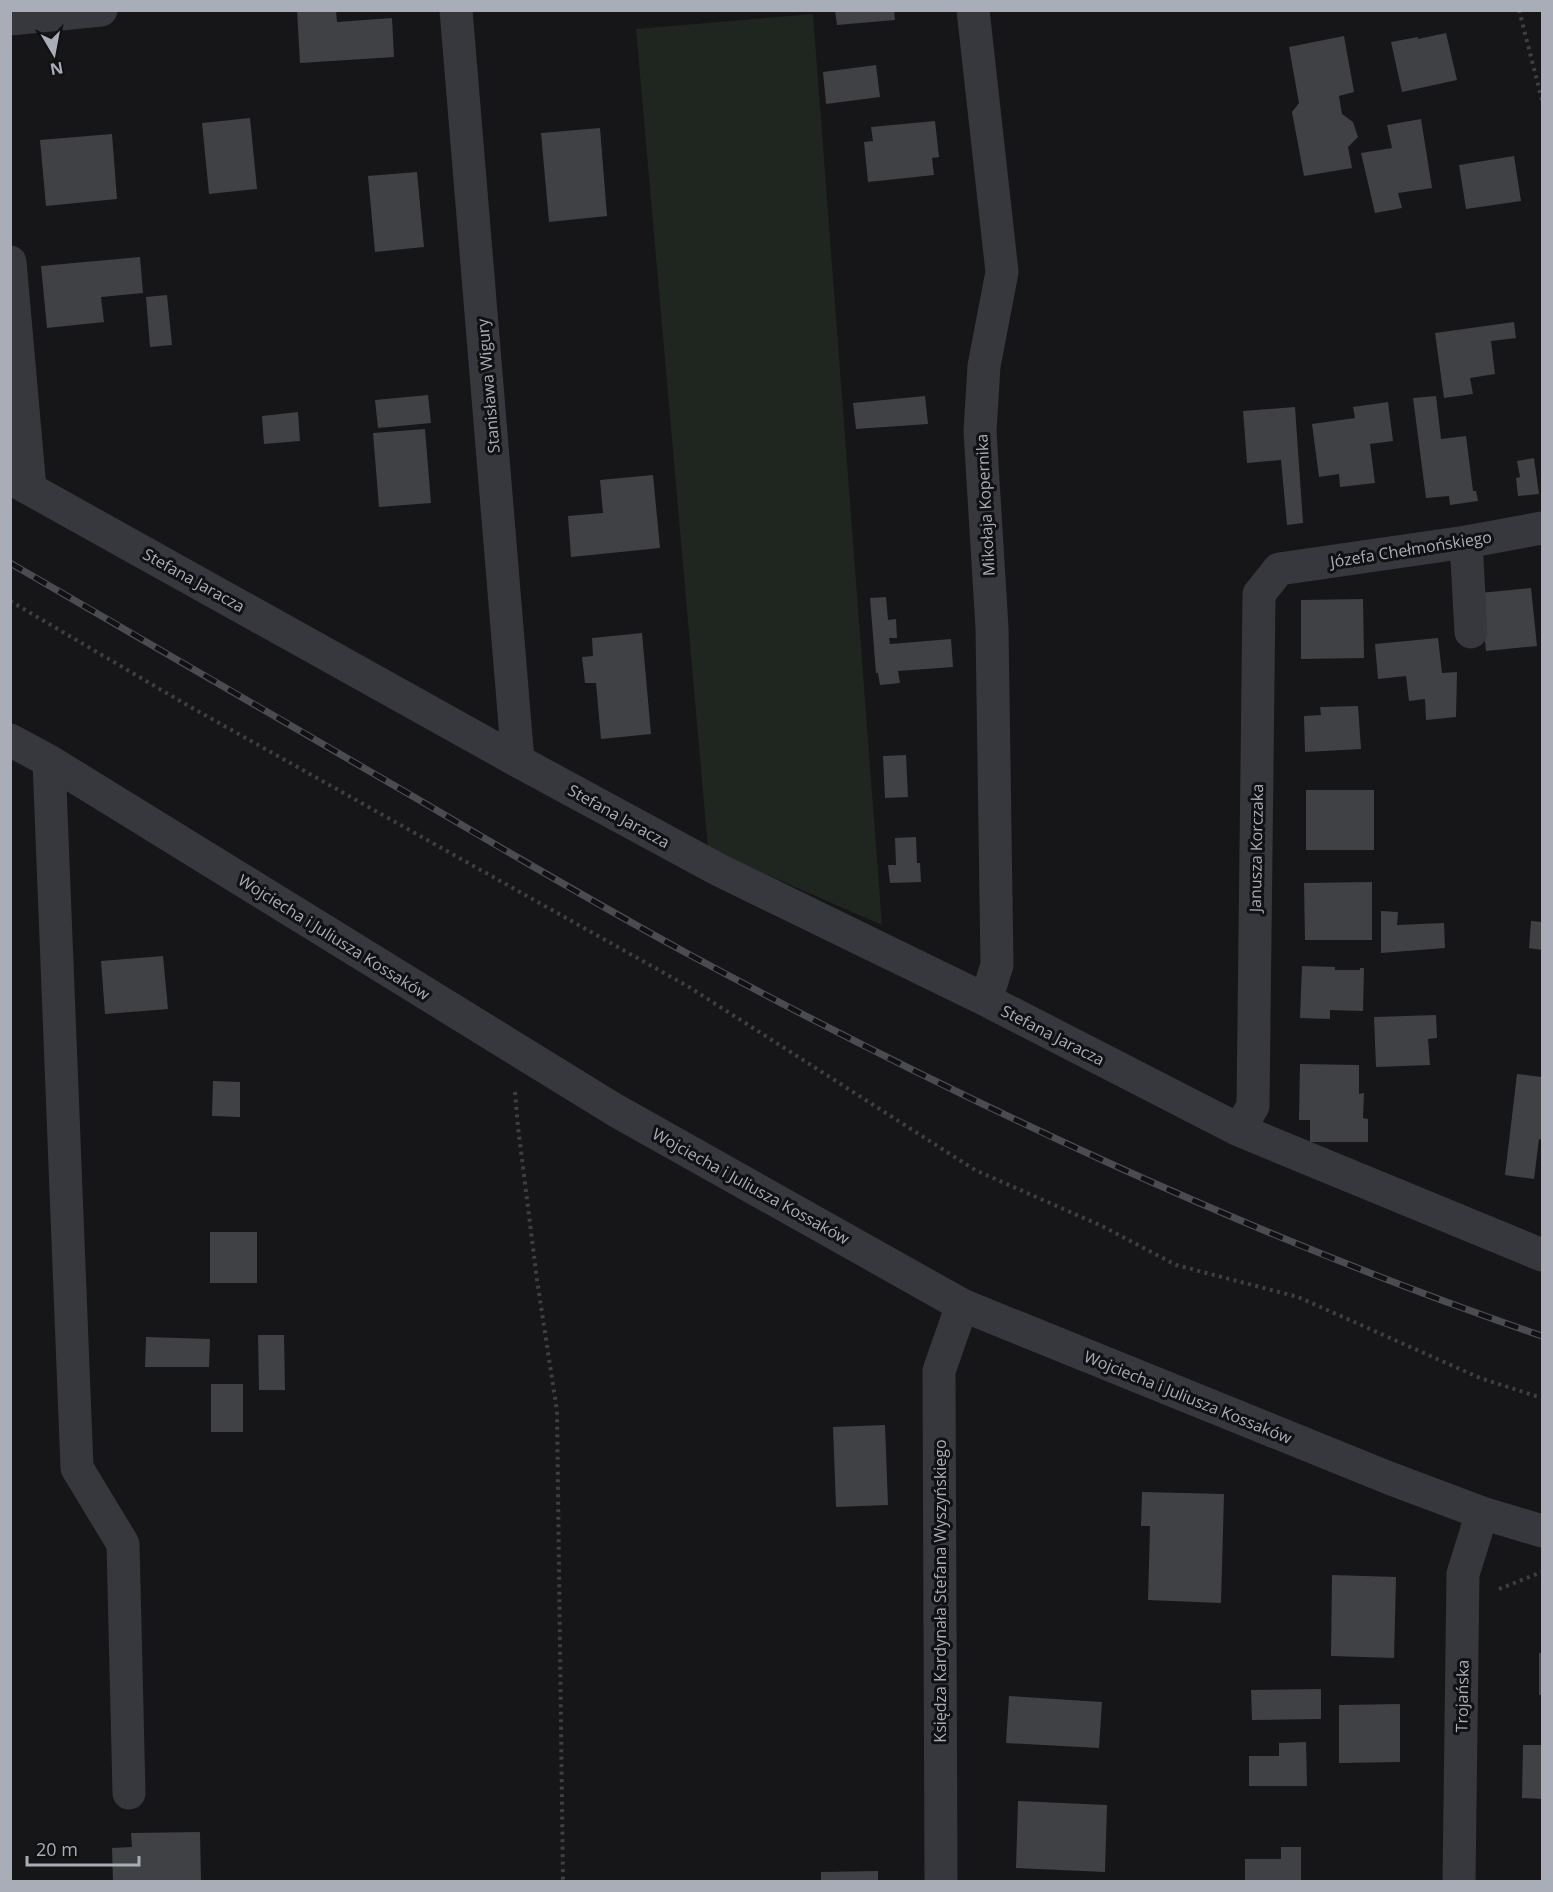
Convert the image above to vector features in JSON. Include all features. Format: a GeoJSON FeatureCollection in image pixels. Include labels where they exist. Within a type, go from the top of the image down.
{"type":"FeatureCollection","features":[{"type":"Feature","properties":{"kind":"street"},"geometry":{"type":"LineString","coordinates":[[10,19],[100,10]]}},
{"type":"Feature","properties":{"kind":"street","name":"Stanisława Wigury"},"geometry":{"type":"LineString","coordinates":[[456,10],[519,761]]}},
{"type":"Feature","properties":{"kind":"street","name":"Mikołaja Kopernika"},"geometry":{"type":"LineString","coordinates":[[973,10],[1002,272],[984,366],[980,431],[992,628],[997,965],[986,1000]]}},
{"type":"Feature","properties":{"kind":"street"},"geometry":{"type":"LineString","coordinates":[[10,262],[20,484]]}},
{"type":"Feature","properties":{"kind":"street","name":"Stefana Jaracza"},"geometry":{"type":"LineString","coordinates":[[20,484],[719,870],[986,1000],[1239,1130],[1542,1255]]}},
{"type":"Feature","properties":{"kind":"street","name":"Józefa Chełmońskiego"},"geometry":{"type":"LineString","coordinates":[[1279,569],[1466,542],[1542,528]]}},
{"type":"Feature","properties":{"kind":"street"},"geometry":{"type":"LineString","coordinates":[[1466,542],[1471,632]]}},
{"type":"Feature","properties":{"kind":"street","name":"Janusza Korczaka"},"geometry":{"type":"LineString","coordinates":[[1239,1130],[1253,1106],[1259,594],[1279,569]]}},
{"type":"Feature","properties":{"kind":"street","name":"Wojciecha i Juliusza Kossaków"},"geometry":{"type":"LineString","coordinates":[[10,740],[49,761],[615,1110],[962,1305],[1389,1478],[1482,1513],[1542,1531]]}},
{"type":"Feature","properties":{"kind":"street"},"geometry":{"type":"LineString","coordinates":[[49,761],[77,1468],[123,1544],[129,1793]]}},
{"type":"Feature","properties":{"kind":"street","name":"Księdza Kardynała Stefana Wyszyńskiego"},"geometry":{"type":"LineString","coordinates":[[941,1881],[939,1371],[962,1305]]}},
{"type":"Feature","properties":{"kind":"street","name":"Trojańska"},"geometry":{"type":"LineString","coordinates":[[1459,1881],[1463,1574],[1482,1513]]}},
{"type":"Feature","properties":{"kind":"path"},"geometry":{"type":"LineString","coordinates":[[1519,10],[1542,100]]}},
{"type":"Feature","properties":{"kind":"path"},"geometry":{"type":"LineString","coordinates":[[10,601],[187,705],[689,987],[975,1170],[1102,1226],[1176,1265],[1298,1297],[1480,1378],[1542,1398]]}},
{"type":"Feature","properties":{"kind":"path"},"geometry":{"type":"LineString","coordinates":[[512,1046],[518,1126],[537,1280],[557,1412],[563,1881]]}},
{"type":"Feature","properties":{"kind":"shaded area"},"geometry":{"type":"Polygon","coordinates":[[[813,14],[882,925],[708,849],[636,29],[813,14]]]}},
{"type":"Feature","properties":{"kind":"building"},"geometry":{"type":"Polygon","coordinates":[[[297,10],[336,10],[337,22],[392,18],[394,57],[300,63],[297,10]]]}},
{"type":"Feature","properties":{"kind":"building"},"geometry":{"type":"Polygon","coordinates":[[[835,10],[894,10],[895,20],[837,25],[835,10]]]}},
{"type":"Feature","properties":{"kind":"building"},"geometry":{"type":"Polygon","coordinates":[[[1446,33],[1457,80],[1402,92],[1391,42],[1446,33]]]}},
{"type":"Feature","properties":{"kind":"building"},"geometry":{"type":"Polygon","coordinates":[[[1344,36],[1354,92],[1339,96],[1342,114],[1353,122],[1358,137],[1348,147],[1352,168],[1304,176],[1292,112],[1299,103],[1289,47],[1344,36]]]}},
{"type":"Feature","properties":{"kind":"building"},"geometry":{"type":"Polygon","coordinates":[[[876,65],[880,97],[826,104],[823,72],[876,65]]]}},
{"type":"Feature","properties":{"kind":"building"},"geometry":{"type":"Polygon","coordinates":[[[250,118],[257,189],[209,194],[202,123],[250,118]]]}},
{"type":"Feature","properties":{"kind":"building"},"geometry":{"type":"Polygon","coordinates":[[[1421,119],[1432,188],[1398,193],[1402,208],[1375,213],[1361,153],[1392,148],[1387,125],[1421,119]]]}},
{"type":"Feature","properties":{"kind":"building"},"geometry":{"type":"Polygon","coordinates":[[[935,121],[939,157],[932,158],[934,175],[868,182],[864,142],[873,141],[871,127],[935,121]]]}},
{"type":"Feature","properties":{"kind":"building"},"geometry":{"type":"Polygon","coordinates":[[[600,128],[607,216],[549,222],[541,133],[600,128]]]}},
{"type":"Feature","properties":{"kind":"building"},"geometry":{"type":"Polygon","coordinates":[[[112,134],[117,199],[46,206],[40,140],[112,134]]]}},
{"type":"Feature","properties":{"kind":"building"},"geometry":{"type":"Polygon","coordinates":[[[1514,156],[1521,201],[1466,209],[1459,165],[1514,156]]]}},
{"type":"Feature","properties":{"kind":"building"},"geometry":{"type":"Polygon","coordinates":[[[417,172],[424,247],[375,252],[368,176],[417,172]]]}},
{"type":"Feature","properties":{"kind":"building"},"geometry":{"type":"Polygon","coordinates":[[[140,257],[143,293],[101,297],[104,322],[47,328],[41,266],[140,257]]]}},
{"type":"Feature","properties":{"kind":"building"},"geometry":{"type":"Polygon","coordinates":[[[167,295],[172,345],[150,347],[146,297],[167,295]]]}},
{"type":"Feature","properties":{"kind":"building"},"geometry":{"type":"Polygon","coordinates":[[[1514,322],[1516,338],[1491,341],[1495,374],[1470,378],[1473,394],[1444,398],[1435,333],[1514,322]]]}},
{"type":"Feature","properties":{"kind":"building"},"geometry":{"type":"Polygon","coordinates":[[[428,395],[431,423],[378,428],[375,400],[428,395]]]}},
{"type":"Feature","properties":{"kind":"building"},"geometry":{"type":"Polygon","coordinates":[[[925,396],[928,424],[856,429],[853,403],[925,396]]]}},
{"type":"Feature","properties":{"kind":"building"},"geometry":{"type":"Polygon","coordinates":[[[1436,396],[1441,439],[1466,436],[1473,491],[1476,491],[1478,501],[1450,505],[1449,496],[1426,498],[1413,398],[1436,396]]]}},
{"type":"Feature","properties":{"kind":"building"},"geometry":{"type":"Polygon","coordinates":[[[1388,402],[1393,441],[1370,444],[1375,483],[1340,487],[1339,474],[1319,477],[1312,424],[1355,418],[1353,407],[1388,402]]]}},
{"type":"Feature","properties":{"kind":"building"},"geometry":{"type":"Polygon","coordinates":[[[1295,407],[1303,523],[1287,525],[1281,460],[1247,463],[1243,411],[1295,407]]]}},
{"type":"Feature","properties":{"kind":"building"},"geometry":{"type":"Polygon","coordinates":[[[298,412],[300,441],[264,444],[262,416],[298,412]]]}},
{"type":"Feature","properties":{"kind":"building"},"geometry":{"type":"Polygon","coordinates":[[[425,429],[431,503],[379,507],[373,433],[425,429]]]}},
{"type":"Feature","properties":{"kind":"building"},"geometry":{"type":"Polygon","coordinates":[[[1534,458],[1539,494],[1518,496],[1516,478],[1520,477],[1517,461],[1534,458]]]}},
{"type":"Feature","properties":{"kind":"building"},"geometry":{"type":"Polygon","coordinates":[[[653,475],[660,548],[571,557],[568,516],[603,513],[600,480],[653,475]]]}},
{"type":"Feature","properties":{"kind":"building"},"geometry":{"type":"Polygon","coordinates":[[[1531,588],[1537,646],[1486,651],[1480,593],[1531,588]]]}},
{"type":"Feature","properties":{"kind":"building"},"geometry":{"type":"Polygon","coordinates":[[[886,597],[888,620],[896,619],[897,638],[889,638],[890,644],[951,639],[953,667],[898,671],[900,683],[880,685],[878,673],[876,673],[870,598],[886,597]]]}},
{"type":"Feature","properties":{"kind":"building"},"geometry":{"type":"Polygon","coordinates":[[[1363,599],[1364,658],[1301,659],[1301,600],[1363,599]]]}},
{"type":"Feature","properties":{"kind":"building"},"geometry":{"type":"Polygon","coordinates":[[[642,633],[651,734],[601,739],[596,683],[585,683],[582,657],[593,656],[592,638],[642,633]]]}},
{"type":"Feature","properties":{"kind":"building"},"geometry":{"type":"Polygon","coordinates":[[[1438,638],[1442,673],[1457,672],[1456,717],[1426,720],[1425,699],[1409,701],[1406,676],[1378,679],[1375,644],[1438,638]]]}},
{"type":"Feature","properties":{"kind":"building"},"geometry":{"type":"Polygon","coordinates":[[[1358,706],[1361,749],[1305,752],[1304,716],[1321,715],[1320,707],[1358,706]]]}},
{"type":"Feature","properties":{"kind":"building"},"geometry":{"type":"Polygon","coordinates":[[[906,755],[908,797],[885,798],[883,756],[906,755]]]}},
{"type":"Feature","properties":{"kind":"building"},"geometry":{"type":"Polygon","coordinates":[[[1306,790],[1374,790],[1374,850],[1306,850],[1306,790]]]}},
{"type":"Feature","properties":{"kind":"building"},"geometry":{"type":"Polygon","coordinates":[[[916,837],[917,863],[920,863],[921,882],[890,883],[888,865],[896,865],[895,838],[916,837]]]}},
{"type":"Feature","properties":{"kind":"building"},"geometry":{"type":"Polygon","coordinates":[[[1372,882],[1372,940],[1305,940],[1304,883],[1372,882]]]}},
{"type":"Feature","properties":{"kind":"building"},"geometry":{"type":"Polygon","coordinates":[[[1381,911],[1398,912],[1397,925],[1444,923],[1445,948],[1381,953],[1381,911]]]}},
{"type":"Feature","properties":{"kind":"building"},"geometry":{"type":"Polygon","coordinates":[[[1531,921],[1542,922],[1542,950],[1529,948],[1531,921]]]}},
{"type":"Feature","properties":{"kind":"building"},"geometry":{"type":"Polygon","coordinates":[[[163,956],[168,1009],[105,1014],[101,961],[163,956]]]}},
{"type":"Feature","properties":{"kind":"building"},"geometry":{"type":"Polygon","coordinates":[[[1302,966],[1335,967],[1335,970],[1364,968],[1363,1011],[1330,1010],[1330,1019],[1300,1018],[1302,966]]]}},
{"type":"Feature","properties":{"kind":"building"},"geometry":{"type":"Polygon","coordinates":[[[1436,1015],[1437,1038],[1428,1039],[1430,1065],[1376,1067],[1374,1017],[1436,1015]]]}},
{"type":"Feature","properties":{"kind":"building"},"geometry":{"type":"Polygon","coordinates":[[[1300,1064],[1359,1065],[1359,1094],[1364,1093],[1363,1118],[1368,1119],[1368,1142],[1310,1142],[1310,1120],[1299,1120],[1300,1064]]]}},
{"type":"Feature","properties":{"kind":"building"},"geometry":{"type":"Polygon","coordinates":[[[1517,1074],[1542,1077],[1542,1140],[1539,1139],[1534,1179],[1505,1175],[1517,1074]]]}},
{"type":"Feature","properties":{"kind":"building"},"geometry":{"type":"Polygon","coordinates":[[[213,1081],[240,1082],[240,1117],[212,1116],[213,1081]]]}},
{"type":"Feature","properties":{"kind":"building"},"geometry":{"type":"Polygon","coordinates":[[[210,1232],[257,1232],[257,1283],[210,1283],[210,1232]]]}},
{"type":"Feature","properties":{"kind":"building"},"geometry":{"type":"Polygon","coordinates":[[[258,1335],[284,1335],[285,1390],[259,1390],[258,1335]]]}},
{"type":"Feature","properties":{"kind":"building"},"geometry":{"type":"Polygon","coordinates":[[[146,1337],[210,1339],[209,1367],[145,1367],[146,1337]]]}},
{"type":"Feature","properties":{"kind":"building"},"geometry":{"type":"Polygon","coordinates":[[[211,1384],[243,1384],[243,1432],[211,1432],[211,1384]]]}},
{"type":"Feature","properties":{"kind":"building"},"geometry":{"type":"Polygon","coordinates":[[[885,1425],[888,1505],[836,1507],[833,1427],[885,1425]]]}},
{"type":"Feature","properties":{"kind":"building"},"geometry":{"type":"Polygon","coordinates":[[[1142,1492],[1224,1494],[1221,1603],[1148,1600],[1150,1526],[1141,1526],[1142,1492]]]}},
{"type":"Feature","properties":{"kind":"building"},"geometry":{"type":"Polygon","coordinates":[[[1332,1575],[1396,1577],[1394,1658],[1331,1656],[1332,1575]]]}},
{"type":"Feature","properties":{"kind":"building"},"geometry":{"type":"Polygon","coordinates":[[[1539,1653],[1542,1653],[1542,1695],[1539,1695],[1539,1653]]]}},
{"type":"Feature","properties":{"kind":"building"},"geometry":{"type":"Polygon","coordinates":[[[1321,1689],[1321,1719],[1252,1720],[1251,1690],[1321,1689]]]}},
{"type":"Feature","properties":{"kind":"building"},"geometry":{"type":"Polygon","coordinates":[[[1009,1696],[1102,1702],[1099,1748],[1006,1743],[1009,1696]]]}},
{"type":"Feature","properties":{"kind":"building"},"geometry":{"type":"Polygon","coordinates":[[[1400,1704],[1400,1762],[1339,1763],[1339,1705],[1400,1704]]]}},
{"type":"Feature","properties":{"kind":"building"},"geometry":{"type":"Polygon","coordinates":[[[1306,1742],[1307,1786],[1249,1786],[1249,1756],[1279,1756],[1279,1743],[1306,1742]]]}},
{"type":"Feature","properties":{"kind":"building"},"geometry":{"type":"Polygon","coordinates":[[[1523,1745],[1542,1745],[1542,1799],[1522,1798],[1523,1745]]]}},
{"type":"Feature","properties":{"kind":"building"},"geometry":{"type":"Polygon","coordinates":[[[1018,1801],[1107,1805],[1105,1872],[1016,1868],[1018,1801]]]}},
{"type":"Feature","properties":{"kind":"building"},"geometry":{"type":"Polygon","coordinates":[[[200,1832],[201,1881],[113,1881],[112,1848],[132,1847],[131,1833],[200,1832]]]}},
{"type":"Feature","properties":{"kind":"building"},"geometry":{"type":"Polygon","coordinates":[[[1281,1847],[1301,1847],[1301,1881],[1245,1881],[1245,1859],[1281,1859],[1281,1847]]]}},
{"type":"Feature","properties":{"kind":"building"},"geometry":{"type":"Polygon","coordinates":[[[878,1871],[878,1881],[821,1881],[821,1872],[878,1871]]]}},
{"type":"Feature","properties":{"kind":"railway"},"geometry":{"type":"LineString","coordinates":[[10,563],[622,917],[692,956],[899,1063],[1004,1114],[1216,1210],[1432,1297],[1542,1336]]}}]}
